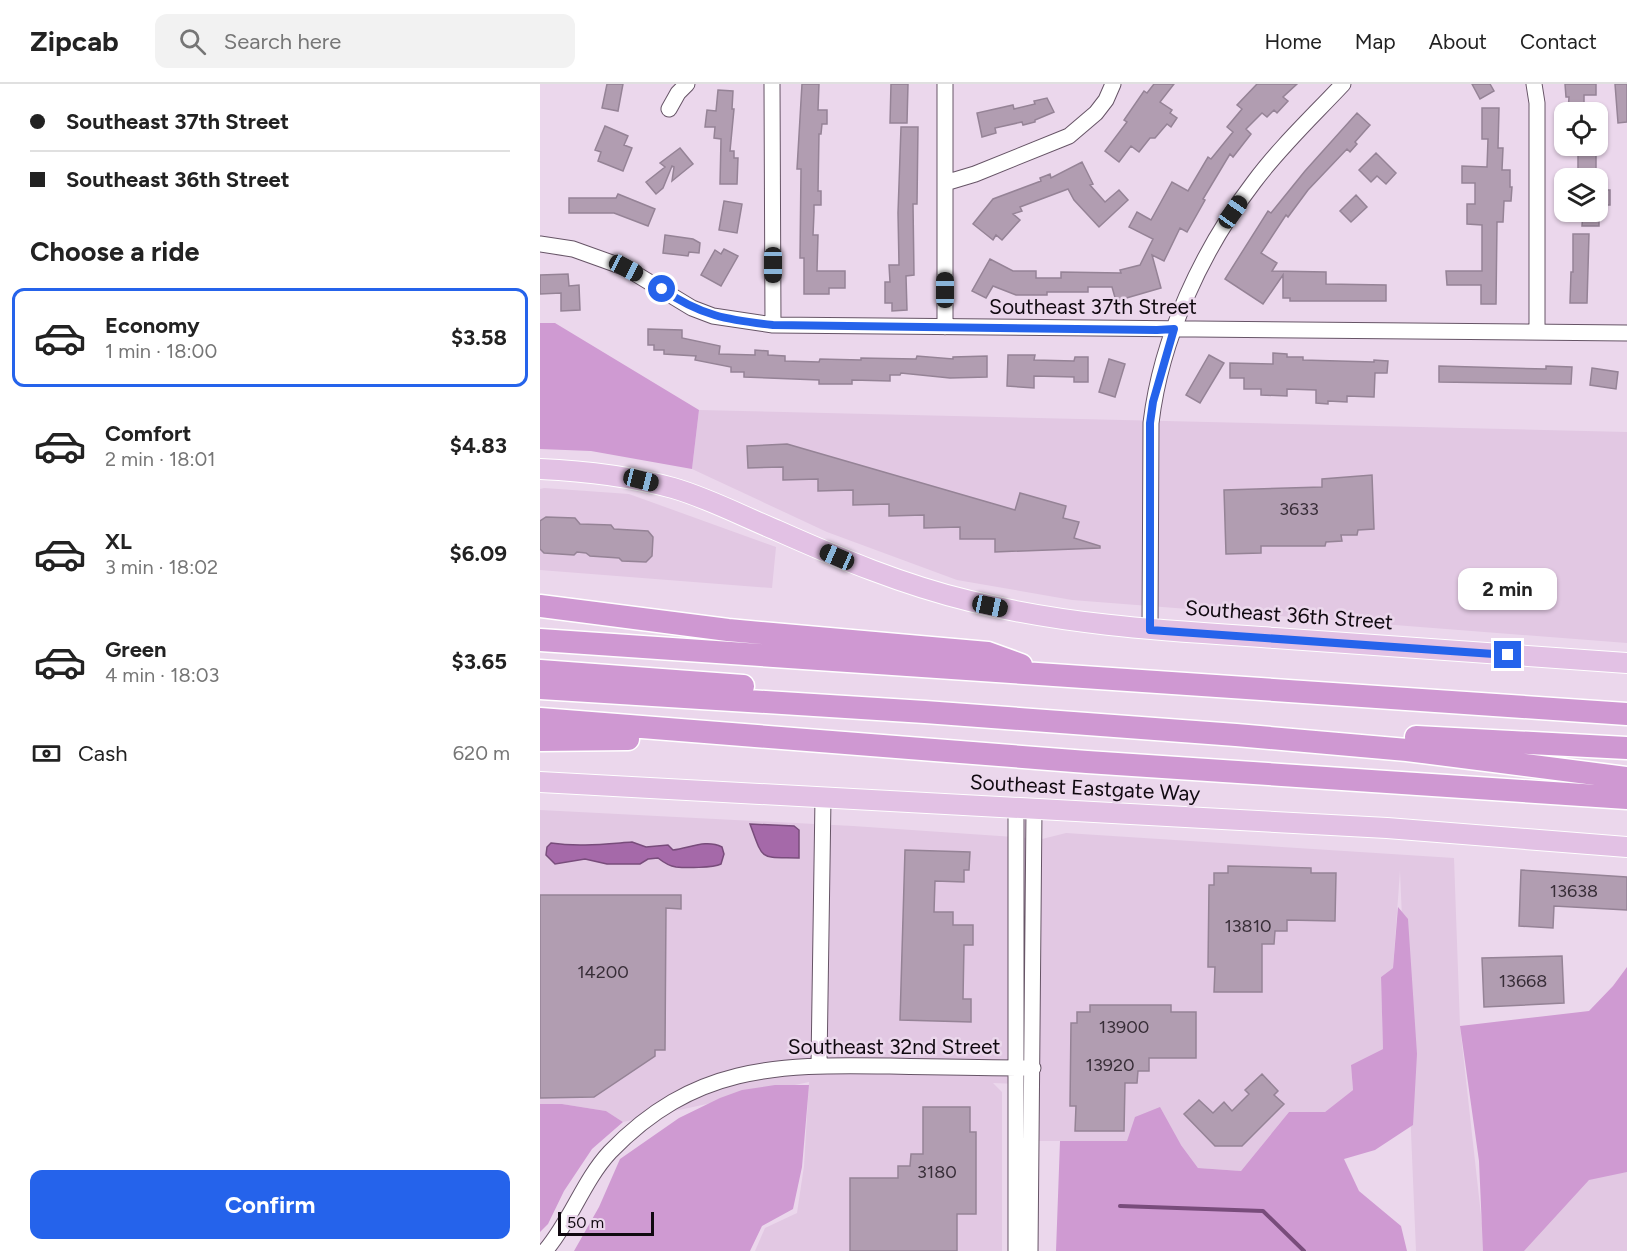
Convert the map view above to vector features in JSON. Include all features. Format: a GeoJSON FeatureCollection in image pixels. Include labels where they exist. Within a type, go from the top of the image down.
{"type":"FeatureCollection","features":[{"type":"Feature","properties":{"kind":"highway"},"geometry":{"type":"LineString","coordinates":[[540,606],[728,630],[988,653],[1042,674]]}},
{"type":"Feature","properties":{"kind":"highway"},"geometry":{"type":"LineString","coordinates":[[540,638],[1627,714]]}},
{"type":"Feature","properties":{"kind":"highway"},"geometry":{"type":"LineString","coordinates":[[540,671],[592,684],[1407,750],[1627,778]]}},
{"type":"Feature","properties":{"kind":"highway"},"geometry":{"type":"LineString","coordinates":[[540,688],[592,684],[1390,736],[1627,748]]}},
{"type":"Feature","properties":{"kind":"highway"},"geometry":{"type":"LineString","coordinates":[[540,719],[1237,772],[1627,798]]}},
{"type":"Feature","properties":{"kind":"highway"},"geometry":{"type":"LineString","coordinates":[[540,740],[771,738]]}},
{"type":"Feature","properties":{"kind":"main road","name":"Southeast 36th Street"},"geometry":{"type":"LineString","coordinates":[[540,469],[624,476],[675,489],[713,502],[837,557],[897,579],[968,601],[1032,615],[1150,630],[1627,663]]}},
{"type":"Feature","properties":{"kind":"main road","name":"Southeast Eastgate Way"},"geometry":{"type":"LineString","coordinates":[[540,782],[1387,828],[1627,847]]}},
{"type":"Feature","properties":{"kind":"street"},"geometry":{"type":"LineString","coordinates":[[669,109],[678,93],[687,84]]}},
{"type":"Feature","properties":{"kind":"street"},"geometry":{"type":"LineString","coordinates":[[772,84],[773,325]]}},
{"type":"Feature","properties":{"kind":"street"},"geometry":{"type":"LineString","coordinates":[[945,84],[945,327]]}},
{"type":"Feature","properties":{"kind":"street"},"geometry":{"type":"LineString","coordinates":[[945,183],[975,174],[1069,136],[1096,113],[1106,100],[1113,84]]}},
{"type":"Feature","properties":{"kind":"street"},"geometry":{"type":"LineString","coordinates":[[1150,630],[1150,423],[1153,402],[1174,329],[1205,255],[1233,212],[1255,181],[1343,84]]}},
{"type":"Feature","properties":{"kind":"street"},"geometry":{"type":"LineString","coordinates":[[1534,84],[1538,103],[1537,332]]}},
{"type":"Feature","properties":{"kind":"street","name":"Southeast 37th Street"},"geometry":{"type":"LineString","coordinates":[[540,244],[573,249],[626,268],[651,281],[692,308],[713,316],[773,325],[1627,333]]}},
{"type":"Feature","properties":{"kind":"street"},"geometry":{"type":"LineString","coordinates":[[819,1064],[823,798]]}},
{"type":"Feature","properties":{"kind":"street"},"geometry":{"type":"LineString","coordinates":[[1025,808],[1025,1068],[1030,1251]]}},
{"type":"Feature","properties":{"kind":"street","name":"Southeast 32nd Street"},"geometry":{"type":"LineString","coordinates":[[545,1251],[565,1224],[602,1163],[620,1142],[646,1119],[688,1093],[738,1075],[768,1069],[819,1064],[1025,1068]]}},
{"type":"Feature","properties":{"kind":"street"},"geometry":{"type":"LineString","coordinates":[[1016,1251],[1025,1068]]}},
{"type":"Feature","properties":{"kind":"shaded area"},"geometry":{"type":"Polygon","coordinates":[[[540,323],[555,323],[699,410],[692,469],[591,451],[540,449],[540,323]]]}},
{"type":"Feature","properties":{"kind":"shaded area"},"geometry":{"type":"Polygon","coordinates":[[[699,410],[1627,432],[1627,643],[1072,600],[957,580],[827,532],[692,469],[699,410]]]}},
{"type":"Feature","properties":{"kind":"shaded area"},"geometry":{"type":"Polygon","coordinates":[[[540,489],[629,494],[776,547],[772,588],[540,570],[540,489]]]}},
{"type":"Feature","properties":{"kind":"shaded area"},"geometry":{"type":"Polygon","coordinates":[[[540,810],[853,826],[1042,839],[1066,833],[1454,858],[1460,1026],[1485,1251],[1416,1251],[1400,871],[1393,968],[1381,977],[1383,1049],[1351,1065],[1353,1090],[1325,1112],[1289,1112],[1241,1171],[1198,1168],[1181,1145],[1127,1141],[1036,1141],[1038,1085],[993,1083],[1002,1092],[1002,1251],[755,1251],[765,1228],[797,1213],[804,1166],[809,1082],[623,1122],[606,1111],[562,1104],[540,1104],[540,810]]]}},
{"type":"Feature","properties":{"kind":"shaded area"},"geometry":{"type":"Polygon","coordinates":[[[750,824],[794,826],[799,830],[799,858],[776,858],[765,855],[758,845],[750,824]]]}},
{"type":"Feature","properties":{"kind":"shaded area"},"geometry":{"type":"Polygon","coordinates":[[[632,842],[646,847],[668,845],[673,850],[710,844],[722,847],[724,854],[721,864],[692,868],[666,864],[658,858],[648,859],[640,864],[607,864],[585,859],[555,864],[546,855],[547,847],[551,843],[581,845],[632,842]]]}},
{"type":"Feature","properties":{"kind":"shaded area"},"geometry":{"type":"Polygon","coordinates":[[[1398,907],[1408,919],[1417,1054],[1413,1125],[1375,1150],[1344,1159],[1359,1191],[1401,1226],[1407,1251],[1056,1251],[1060,1141],[1127,1141],[1135,1117],[1160,1107],[1181,1145],[1198,1168],[1241,1171],[1289,1112],[1325,1112],[1353,1090],[1351,1065],[1383,1049],[1381,977],[1393,968],[1398,907]]]}},
{"type":"Feature","properties":{"kind":"shaded area"},"geometry":{"type":"Polygon","coordinates":[[[1627,967],[1627,1172],[1589,1180],[1524,1251],[1483,1251],[1479,1161],[1460,1026],[1589,1011],[1613,986],[1627,967]]]}},
{"type":"Feature","properties":{"kind":"shaded area"},"geometry":{"type":"Polygon","coordinates":[[[775,1085],[809,1085],[802,1167],[793,1209],[762,1226],[750,1251],[574,1251],[599,1207],[620,1159],[679,1118],[720,1098],[742,1090],[775,1085]]]}},
{"type":"Feature","properties":{"kind":"shaded area"},"geometry":{"type":"Polygon","coordinates":[[[540,1104],[562,1104],[606,1111],[623,1122],[592,1149],[564,1191],[548,1224],[540,1232],[540,1104]]]}},
{"type":"Feature","properties":{"kind":"shaded area"},"geometry":{"type":"Polygon","coordinates":[[[1615,1152],[1627,1153],[1627,1251],[1519,1251],[1615,1152]]]}},
{"type":"Feature","properties":{"kind":"building"},"geometry":{"type":"Polygon","coordinates":[[[607,84],[623,84],[618,111],[602,108],[607,84]]]}},
{"type":"Feature","properties":{"kind":"building"},"geometry":{"type":"Polygon","coordinates":[[[802,84],[819,84],[818,110],[827,110],[827,124],[822,124],[821,134],[819,134],[818,191],[821,191],[821,205],[814,205],[813,235],[818,235],[817,271],[845,271],[845,288],[829,288],[829,294],[804,294],[804,258],[800,258],[801,169],[797,169],[802,84]]]}},
{"type":"Feature","properties":{"kind":"building"},"geometry":{"type":"Polygon","coordinates":[[[891,84],[908,84],[907,123],[890,123],[891,84]]]}},
{"type":"Feature","properties":{"kind":"building"},"geometry":{"type":"Polygon","coordinates":[[[1154,84],[1174,84],[1160,102],[1172,110],[1170,113],[1177,118],[1171,127],[1167,124],[1155,138],[1150,138],[1139,152],[1131,146],[1119,162],[1105,151],[1127,122],[1124,120],[1144,91],[1147,93],[1154,84]]]}},
{"type":"Feature","properties":{"kind":"building"},"geometry":{"type":"Polygon","coordinates":[[[1257,84],[1297,84],[1283,97],[1288,101],[1277,113],[1274,110],[1267,117],[1262,113],[1246,129],[1251,134],[1233,157],[1230,154],[1203,199],[1205,200],[1187,232],[1180,228],[1164,261],[1152,255],[1161,288],[1116,301],[1112,287],[1088,287],[1088,292],[1016,295],[993,286],[986,298],[972,291],[990,259],[1013,271],[1036,271],[1036,278],[1061,278],[1061,272],[1121,273],[1120,270],[1140,265],[1153,239],[1129,227],[1137,212],[1151,220],[1172,182],[1188,191],[1208,157],[1211,159],[1233,132],[1227,127],[1242,109],[1237,105],[1257,84]]]}},
{"type":"Feature","properties":{"kind":"building"},"geometry":{"type":"Polygon","coordinates":[[[1472,84],[1490,84],[1494,91],[1480,99],[1472,84]]]}},
{"type":"Feature","properties":{"kind":"building"},"geometry":{"type":"Polygon","coordinates":[[[1565,84],[1596,84],[1596,95],[1584,95],[1584,102],[1569,102],[1569,97],[1566,97],[1565,84]]]}},
{"type":"Feature","properties":{"kind":"building"},"geometry":{"type":"Polygon","coordinates":[[[1615,84],[1627,84],[1627,122],[1618,123],[1615,84]]]}},
{"type":"Feature","properties":{"kind":"building"},"geometry":{"type":"Polygon","coordinates":[[[718,90],[733,91],[732,109],[734,109],[730,151],[734,151],[734,158],[738,158],[737,184],[720,184],[721,139],[714,138],[715,127],[705,127],[707,110],[716,111],[718,90]]]}},
{"type":"Feature","properties":{"kind":"building"},"geometry":{"type":"Polygon","coordinates":[[[1047,98],[1054,112],[1035,122],[1023,125],[1022,122],[995,128],[996,133],[982,137],[977,113],[1013,105],[1014,109],[1035,104],[1034,101],[1047,98]]]}},
{"type":"Feature","properties":{"kind":"building"},"geometry":{"type":"Polygon","coordinates":[[[1482,108],[1499,108],[1498,148],[1503,148],[1502,170],[1510,170],[1510,187],[1512,187],[1511,201],[1504,201],[1503,222],[1497,222],[1496,304],[1481,304],[1481,285],[1447,285],[1446,271],[1482,271],[1482,225],[1467,224],[1467,204],[1475,204],[1475,183],[1462,183],[1462,166],[1487,167],[1488,139],[1482,139],[1482,108]]]}},
{"type":"Feature","properties":{"kind":"building"},"geometry":{"type":"Polygon","coordinates":[[[1357,113],[1370,125],[1355,142],[1357,144],[1350,152],[1347,149],[1308,190],[1288,217],[1286,215],[1261,253],[1277,263],[1272,271],[1326,272],[1326,284],[1386,285],[1386,301],[1290,301],[1290,298],[1283,298],[1283,275],[1263,304],[1225,279],[1268,211],[1271,213],[1357,113]]]}},
{"type":"Feature","properties":{"kind":"building"},"geometry":{"type":"Polygon","coordinates":[[[605,126],[628,136],[624,145],[632,148],[623,171],[598,161],[601,152],[595,150],[605,126]]]}},
{"type":"Feature","properties":{"kind":"building"},"geometry":{"type":"Polygon","coordinates":[[[901,127],[918,127],[917,204],[913,204],[914,275],[906,276],[907,310],[892,311],[892,303],[885,303],[885,282],[890,282],[889,265],[899,265],[901,127]]]}},
{"type":"Feature","properties":{"kind":"building"},"geometry":{"type":"Polygon","coordinates":[[[680,148],[693,164],[672,181],[674,167],[672,166],[663,188],[656,194],[646,182],[665,167],[660,163],[680,148]]]}},
{"type":"Feature","properties":{"kind":"building"},"geometry":{"type":"Polygon","coordinates":[[[1376,153],[1396,173],[1386,184],[1377,176],[1371,182],[1359,170],[1376,153]]]}},
{"type":"Feature","properties":{"kind":"building"},"geometry":{"type":"Polygon","coordinates":[[[1578,156],[1596,156],[1596,168],[1578,168],[1578,156]]]}},
{"type":"Feature","properties":{"kind":"building"},"geometry":{"type":"Polygon","coordinates":[[[1082,162],[1093,184],[1090,185],[1105,202],[1119,190],[1128,200],[1099,227],[1074,200],[1068,189],[1020,207],[1022,211],[1013,214],[1020,220],[1002,240],[996,235],[993,240],[973,224],[993,199],[1041,181],[1040,178],[1050,174],[1051,178],[1082,162]]]}},
{"type":"Feature","properties":{"kind":"building"},"geometry":{"type":"Polygon","coordinates":[[[1608,190],[1610,190],[1610,205],[1608,205],[1608,190]]]}},
{"type":"Feature","properties":{"kind":"building"},"geometry":{"type":"Polygon","coordinates":[[[618,194],[655,209],[648,226],[614,213],[569,213],[569,198],[616,198],[618,194]]]}},
{"type":"Feature","properties":{"kind":"building"},"geometry":{"type":"Polygon","coordinates":[[[1356,195],[1367,207],[1351,222],[1340,211],[1356,195]]]}},
{"type":"Feature","properties":{"kind":"building"},"geometry":{"type":"Polygon","coordinates":[[[724,201],[742,204],[737,233],[719,230],[724,201]]]}},
{"type":"Feature","properties":{"kind":"building"},"geometry":{"type":"Polygon","coordinates":[[[1582,222],[1599,222],[1599,226],[1582,226],[1582,222]]]}},
{"type":"Feature","properties":{"kind":"building"},"geometry":{"type":"Polygon","coordinates":[[[1573,234],[1589,234],[1587,303],[1570,303],[1573,234]]]}},
{"type":"Feature","properties":{"kind":"building"},"geometry":{"type":"Polygon","coordinates":[[[665,235],[693,239],[700,243],[699,253],[689,252],[688,256],[663,253],[665,235]]]}},
{"type":"Feature","properties":{"kind":"building"},"geometry":{"type":"Polygon","coordinates":[[[724,249],[738,256],[721,286],[701,275],[715,250],[721,254],[724,249]]]}},
{"type":"Feature","properties":{"kind":"building"},"geometry":{"type":"Polygon","coordinates":[[[568,274],[569,286],[579,285],[580,310],[561,311],[561,293],[540,294],[540,275],[568,274]]]}},
{"type":"Feature","properties":{"kind":"building"},"geometry":{"type":"Polygon","coordinates":[[[648,329],[682,330],[682,338],[720,346],[719,354],[755,355],[755,350],[768,351],[768,355],[785,356],[785,361],[819,362],[820,359],[861,360],[861,358],[916,359],[917,356],[953,359],[953,357],[987,356],[987,377],[950,378],[901,373],[890,375],[890,381],[852,380],[852,384],[819,384],[819,380],[744,377],[744,372],[731,372],[731,367],[695,360],[696,356],[664,354],[664,350],[654,350],[654,345],[648,345],[648,329]]]}},
{"type":"Feature","properties":{"kind":"building"},"geometry":{"type":"Polygon","coordinates":[[[1273,353],[1287,354],[1287,357],[1303,357],[1303,360],[1388,361],[1387,373],[1375,373],[1374,397],[1347,396],[1347,402],[1328,401],[1328,404],[1316,403],[1316,390],[1287,389],[1287,396],[1261,395],[1261,389],[1244,389],[1244,378],[1230,378],[1230,363],[1273,364],[1273,353]]]}},
{"type":"Feature","properties":{"kind":"building"},"geometry":{"type":"Polygon","coordinates":[[[1008,355],[1035,355],[1034,360],[1074,361],[1075,357],[1088,357],[1088,382],[1074,382],[1074,377],[1034,376],[1034,388],[1007,386],[1008,355]]]}},
{"type":"Feature","properties":{"kind":"building"},"geometry":{"type":"Polygon","coordinates":[[[1209,355],[1224,363],[1200,403],[1186,395],[1209,355]]]}},
{"type":"Feature","properties":{"kind":"building"},"geometry":{"type":"Polygon","coordinates":[[[1109,359],[1125,364],[1115,397],[1099,392],[1109,359]]]}},
{"type":"Feature","properties":{"kind":"building"},"geometry":{"type":"Polygon","coordinates":[[[1439,366],[1546,369],[1546,366],[1572,367],[1571,384],[1439,382],[1439,366]]]}},
{"type":"Feature","properties":{"kind":"building"},"geometry":{"type":"Polygon","coordinates":[[[1592,368],[1618,372],[1616,389],[1590,385],[1592,368]]]}},
{"type":"Feature","properties":{"kind":"building"},"geometry":{"type":"Polygon","coordinates":[[[787,444],[1015,510],[1020,493],[1066,506],[1063,518],[1079,522],[1074,538],[1100,546],[1100,548],[995,552],[995,539],[960,539],[960,527],[924,528],[924,515],[889,516],[889,504],[853,505],[853,490],[818,491],[818,479],[783,480],[783,467],[748,468],[747,446],[787,444]]]}},
{"type":"Feature","properties":{"kind":"building"},"geometry":{"type":"Polygon","coordinates":[[[1372,475],[1374,529],[1358,530],[1357,535],[1341,535],[1342,541],[1326,542],[1325,546],[1261,546],[1261,553],[1226,554],[1224,490],[1322,487],[1322,479],[1372,475]]]}},
{"type":"Feature","properties":{"kind":"building"},"geometry":{"type":"Polygon","coordinates":[[[546,517],[575,518],[580,524],[611,525],[614,529],[648,531],[653,537],[652,556],[646,562],[622,561],[619,558],[590,556],[577,552],[574,555],[544,553],[540,549],[540,521],[546,517]]]}},
{"type":"Feature","properties":{"kind":"building"},"geometry":{"type":"Polygon","coordinates":[[[905,850],[970,852],[969,870],[964,870],[964,882],[935,881],[934,912],[953,912],[953,925],[973,925],[973,945],[964,945],[963,999],[971,999],[971,1022],[900,1020],[905,850]]]}},
{"type":"Feature","properties":{"kind":"building"},"geometry":{"type":"Polygon","coordinates":[[[1228,866],[1311,868],[1311,873],[1336,873],[1335,921],[1287,920],[1287,931],[1275,931],[1274,944],[1262,944],[1262,992],[1214,992],[1215,967],[1208,967],[1209,885],[1214,885],[1214,873],[1228,873],[1228,866]]]}},
{"type":"Feature","properties":{"kind":"building"},"geometry":{"type":"Polygon","coordinates":[[[1521,870],[1627,877],[1627,910],[1554,906],[1553,928],[1519,926],[1521,870]]]}},
{"type":"Feature","properties":{"kind":"building"},"geometry":{"type":"Polygon","coordinates":[[[540,895],[681,895],[681,909],[666,908],[665,1050],[655,1050],[655,1056],[594,1097],[540,1098],[540,895]]]}},
{"type":"Feature","properties":{"kind":"building"},"geometry":{"type":"Polygon","coordinates":[[[1562,956],[1564,1003],[1484,1007],[1482,958],[1562,956]]]}},
{"type":"Feature","properties":{"kind":"building"},"geometry":{"type":"Polygon","coordinates":[[[1090,1005],[1171,1005],[1171,1012],[1196,1012],[1196,1058],[1149,1058],[1149,1071],[1138,1071],[1137,1083],[1125,1083],[1124,1131],[1075,1131],[1076,1106],[1070,1106],[1071,1023],[1077,1023],[1077,1012],[1090,1012],[1090,1005]]]}},
{"type":"Feature","properties":{"kind":"building"},"geometry":{"type":"Polygon","coordinates":[[[1262,1074],[1278,1091],[1274,1095],[1284,1104],[1242,1146],[1215,1146],[1184,1114],[1199,1100],[1213,1113],[1224,1102],[1232,1111],[1249,1094],[1245,1090],[1262,1074]]]}},
{"type":"Feature","properties":{"kind":"building"},"geometry":{"type":"Polygon","coordinates":[[[923,1107],[970,1107],[970,1132],[976,1132],[976,1214],[957,1214],[957,1251],[850,1251],[850,1178],[898,1178],[898,1166],[910,1166],[911,1154],[923,1154],[923,1107]]]}},
{"type":"Feature","properties":{"kind":"waterway"},"geometry":{"type":"LineString","coordinates":[[1120,1206],[1263,1211],[1304,1251]]}},
{"type":"Feature","properties":{"kind":"route"},"geometry":{"type":"LineString","coordinates":[[662,289],[692,308],[713,316],[773,325],[1174,329],[1153,402],[1150,423],[1150,630],[1508,655]]}}]}
